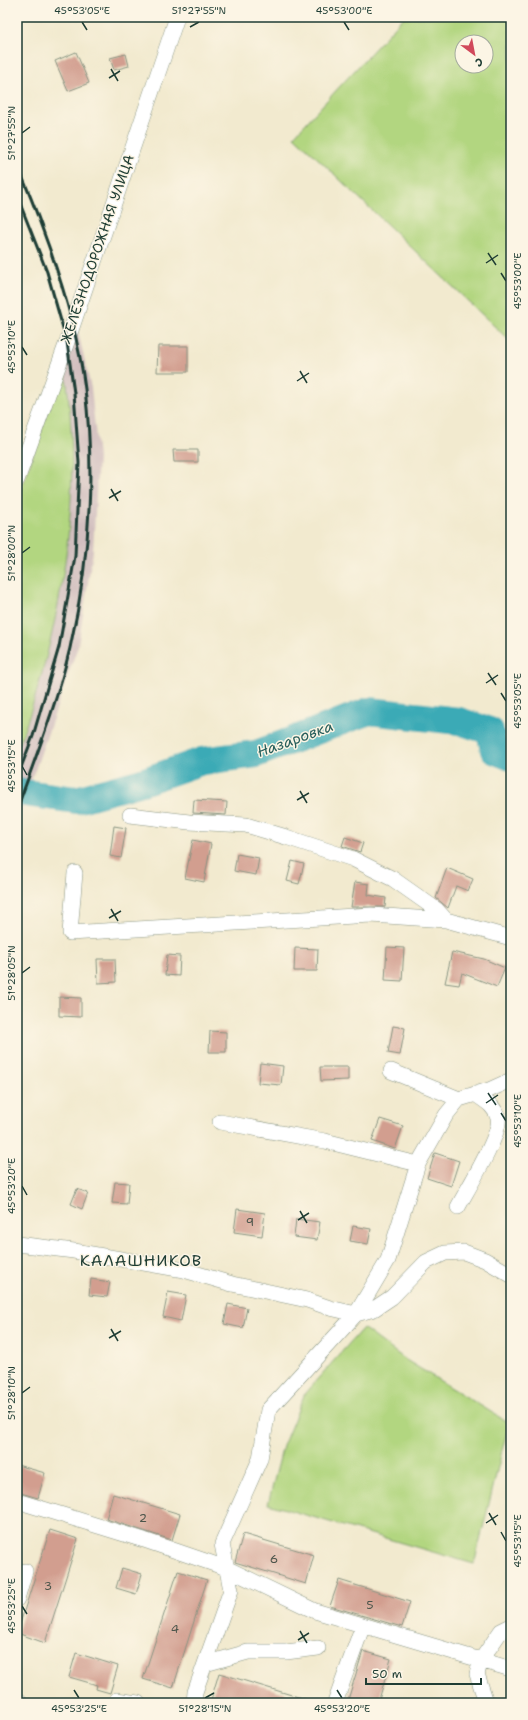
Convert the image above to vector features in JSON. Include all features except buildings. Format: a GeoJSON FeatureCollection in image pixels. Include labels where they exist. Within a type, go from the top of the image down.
{"type":"FeatureCollection","features":[{"type":"Feature","properties":{"kind":"street","name":"ЖЕЛЕЗНОДОРОЖНАЯ УЛИЦА"},"geometry":{"type":"LineString","coordinates":[[17,480],[66,342],[174,19]]}},
{"type":"Feature","properties":{"kind":"street"},"geometry":{"type":"LineString","coordinates":[[130,815],[189,822],[246,825],[286,836],[353,859],[393,879],[437,910],[446,920]]}},
{"type":"Feature","properties":{"kind":"street"},"geometry":{"type":"LineString","coordinates":[[75,873],[70,933],[371,915],[446,920],[511,938]]}},
{"type":"Feature","properties":{"kind":"street"},"geometry":{"type":"LineString","coordinates":[[391,1071],[459,1099]]}},
{"type":"Feature","properties":{"kind":"street"},"geometry":{"type":"LineString","coordinates":[[194,1703],[195,1692],[231,1590],[222,1544],[260,1459],[268,1410],[356,1314],[388,1260],[418,1164],[446,1115],[459,1099],[511,1080]]}},
{"type":"Feature","properties":{"kind":"street"},"geometry":{"type":"LineString","coordinates":[[458,1207],[496,1134],[498,1119],[493,1107],[475,1094]]}},
{"type":"Feature","properties":{"kind":"street"},"geometry":{"type":"LineString","coordinates":[[220,1122],[325,1141],[418,1164]]}},
{"type":"Feature","properties":{"kind":"street"},"geometry":{"type":"LineString","coordinates":[[17,1244],[74,1250],[184,1270],[232,1284],[307,1300],[330,1308],[356,1314],[374,1309],[392,1297],[426,1262],[445,1252],[464,1252],[485,1260],[511,1275]]}},
{"type":"Feature","properties":{"kind":"street"},"geometry":{"type":"LineString","coordinates":[[17,1501],[144,1540],[226,1568],[315,1611],[511,1669]]}},
{"type":"Feature","properties":{"kind":"street"},"geometry":{"type":"LineString","coordinates":[[17,1599],[25,1571]]}},
{"type":"Feature","properties":{"kind":"street"},"geometry":{"type":"LineString","coordinates":[[335,1703],[363,1625]]}},
{"type":"Feature","properties":{"kind":"street"},"geometry":{"type":"LineString","coordinates":[[488,1702],[477,1674],[481,1660],[501,1631],[511,1626]]}},
{"type":"Feature","properties":{"kind":"street"},"geometry":{"type":"LineString","coordinates":[[205,1664],[248,1652],[286,1652],[318,1648]]}},
{"type":"Feature","properties":{"kind":"street"},"geometry":{"type":"LineString","coordinates":[[17,1699],[21,1703]]}},
{"type":"Feature","properties":{"kind":"street"},"geometry":{"type":"LineString","coordinates":[[116,1700],[138,1703]]}},
{"type":"Feature","properties":{"kind":"shaded area"},"geometry":{"type":"Polygon","coordinates":[[[77,327],[91,388],[98,458],[93,551],[78,646],[17,822],[17,751],[49,647],[64,363],[77,327]]]}},
{"type":"Feature","properties":{"kind":"green space"},"geometry":{"type":"Polygon","coordinates":[[[404,17],[511,17],[511,342],[294,136],[404,17]]]}},
{"type":"Feature","properties":{"kind":"green space"},"geometry":{"type":"Polygon","coordinates":[[[64,363],[70,412],[72,462],[70,511],[65,560],[57,609],[46,657],[33,704],[17,751],[17,502],[64,363]]]}},
{"type":"Feature","properties":{"kind":"green space"},"geometry":{"type":"Polygon","coordinates":[[[363,1328],[406,1360],[509,1423],[474,1564],[268,1504],[283,1446],[305,1393],[363,1328]]]}},
{"type":"Feature","properties":{"kind":"waterway","name":"Назаровка"},"geometry":{"type":"LineString","coordinates":[[17,792],[76,800],[142,782],[202,761],[256,754],[369,711],[459,721],[490,731],[494,750],[511,757]]}},
{"type":"Feature","properties":{"kind":"railway"},"geometry":{"type":"LineString","coordinates":[[17,166],[30,196],[66,299],[79,353],[85,389],[90,454],[90,486],[86,552],[77,616],[65,669],[53,709],[17,809]]}},
{"type":"Feature","properties":{"kind":"railway"},"geometry":{"type":"LineString","coordinates":[[17,196],[47,272],[67,342],[74,393],[79,463],[75,556],[59,647],[33,736],[17,778]]}},
{"type":"Feature","properties":{"kind":"district","name":"КАЛАШНИКОВ"},"geometry":{"type":"Point","coordinates":[141,1260]}}]}
